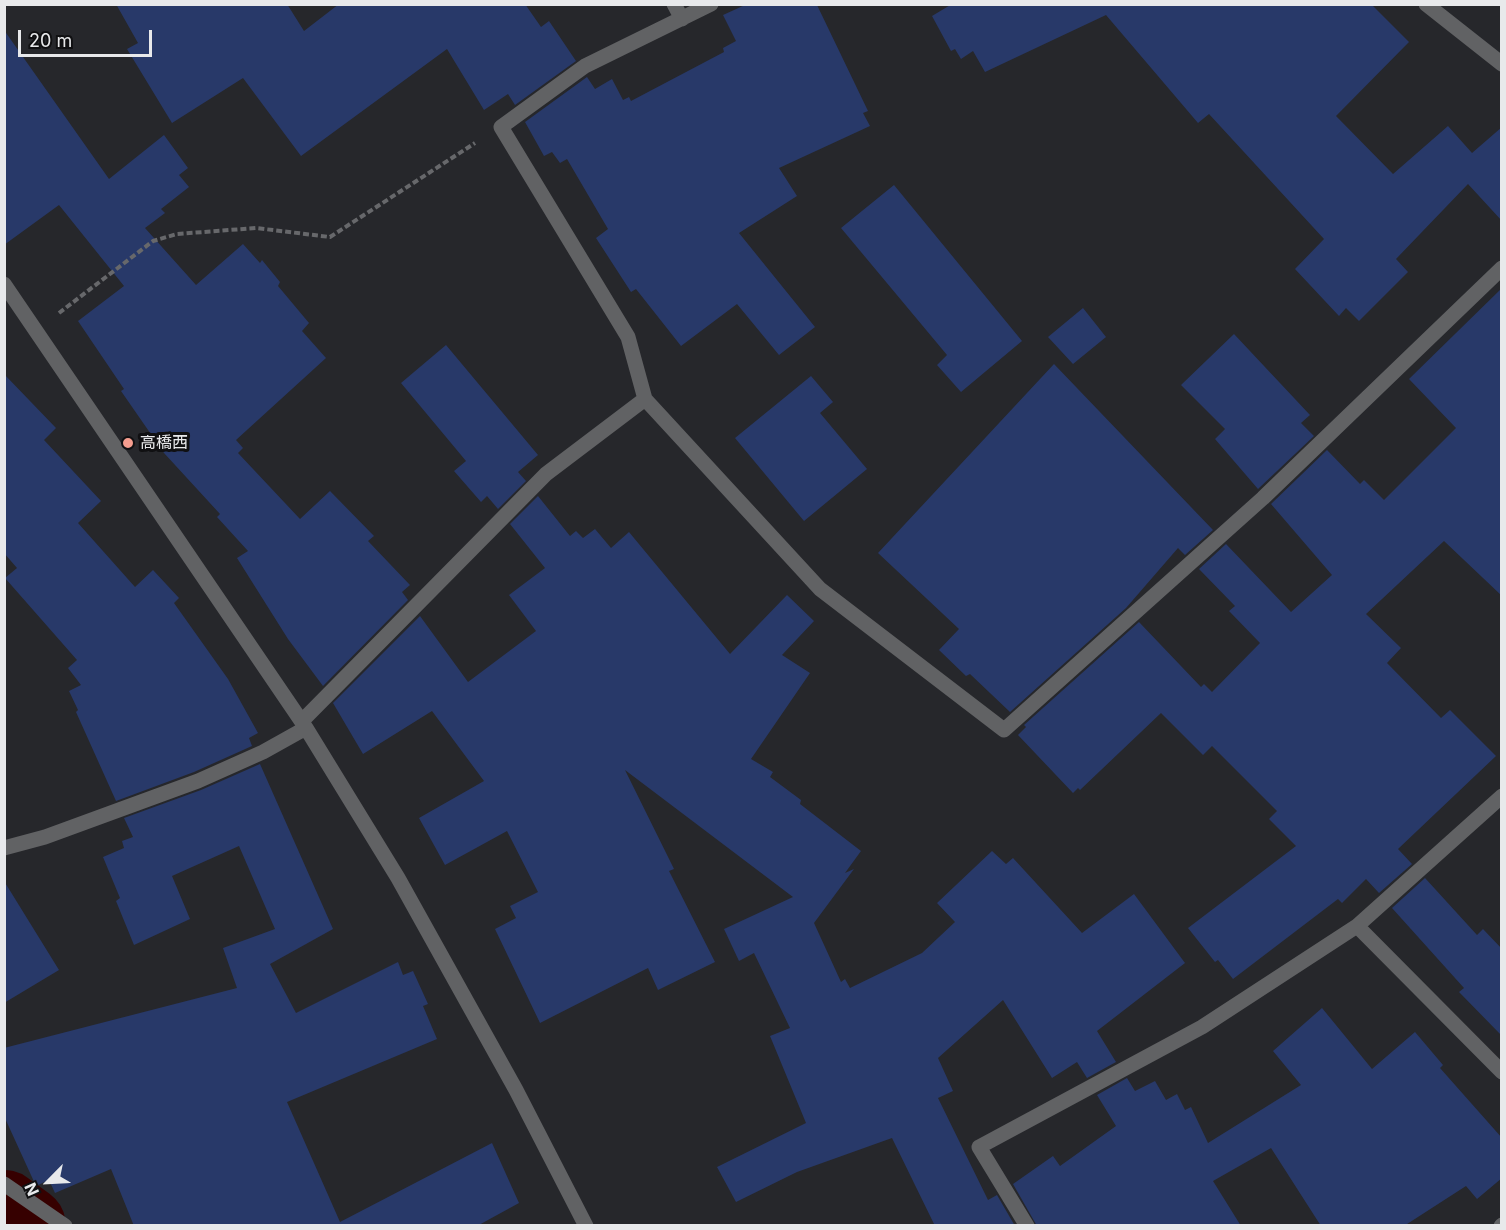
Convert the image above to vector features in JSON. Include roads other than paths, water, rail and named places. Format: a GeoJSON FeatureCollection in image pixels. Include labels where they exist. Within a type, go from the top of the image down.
{"type":"FeatureCollection","features":[{"type":"Feature","properties":{"kind":"street"},"geometry":{"type":"LineString","coordinates":[[674,4],[682,19]]}},
{"type":"Feature","properties":{"kind":"street"},"geometry":{"type":"LineString","coordinates":[[711,4],[585,66],[501,127],[628,337],[645,399],[820,589],[1004,730],[1263,498],[1502,267]]}},
{"type":"Feature","properties":{"kind":"street"},"geometry":{"type":"LineString","coordinates":[[1426,4],[1502,64]]}},
{"type":"Feature","properties":{"kind":"street"},"geometry":{"type":"LineString","coordinates":[[4,284],[304,724],[404,888],[516,1090],[586,1226]]}},
{"type":"Feature","properties":{"kind":"street"},"geometry":{"type":"LineString","coordinates":[[4,848],[45,837],[198,782],[263,752],[304,724],[546,474],[645,399]]}},
{"type":"Feature","properties":{"kind":"street"},"geometry":{"type":"LineString","coordinates":[[1027,1226],[979,1147],[1202,1026],[1357,926],[1502,796]]}},
{"type":"Feature","properties":{"kind":"street"},"geometry":{"type":"LineString","coordinates":[[1357,926],[1502,1072]]}},
{"type":"Feature","properties":{"kind":"street"},"geometry":{"type":"LineString","coordinates":[[4,1184],[65,1226]]}},
{"type":"Feature","properties":{"kind":"waterway"},"geometry":{"type":"LineString","coordinates":[[4,1210],[26,1226]]}},
{"type":"Feature","properties":{"kind":"place","name":"高橋西"},"geometry":{"type":"Point","coordinates":[128,443]}}]}
